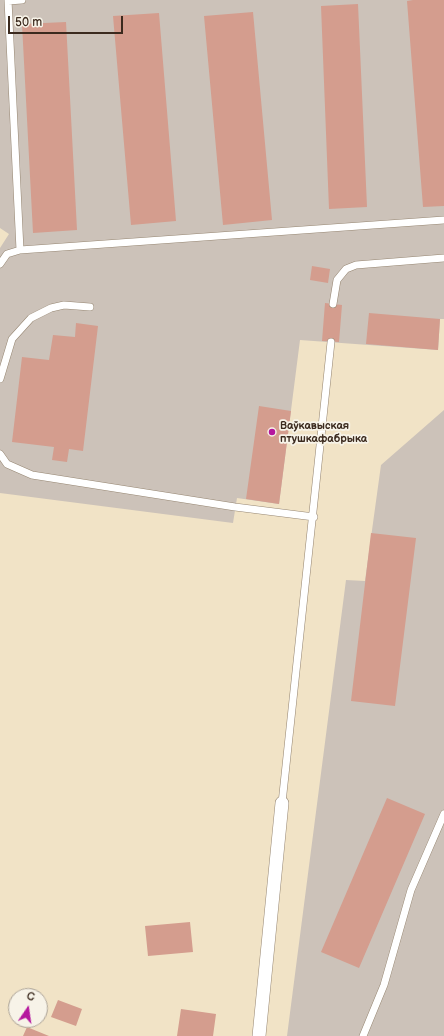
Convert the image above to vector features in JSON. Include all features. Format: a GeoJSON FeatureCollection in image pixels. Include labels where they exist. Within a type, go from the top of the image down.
{"type":"FeatureCollection","features":[{"type":"Feature","properties":{"kind":"street"},"geometry":{"type":"LineString","coordinates":[[259,1036],[282,803]]}},
{"type":"Feature","properties":{"kind":"lane"},"geometry":{"type":"LineString","coordinates":[[20,250],[8,1],[22,0]]}},
{"type":"Feature","properties":{"kind":"lane"},"geometry":{"type":"LineString","coordinates":[[0,264],[7,254],[20,250],[444,220]]}},
{"type":"Feature","properties":{"kind":"lane"},"geometry":{"type":"LineString","coordinates":[[333,304],[337,280],[346,269],[356,265],[444,258]]}},
{"type":"Feature","properties":{"kind":"lane"},"geometry":{"type":"LineString","coordinates":[[0,379],[12,339],[31,318],[52,308],[64,305],[90,307]]}},
{"type":"Feature","properties":{"kind":"lane"},"geometry":{"type":"LineString","coordinates":[[282,803],[314,517],[331,342]]}},
{"type":"Feature","properties":{"kind":"lane"},"geometry":{"type":"LineString","coordinates":[[0,454],[7,464],[32,475],[235,507],[314,517]]}},
{"type":"Feature","properties":{"kind":"lane"},"geometry":{"type":"LineString","coordinates":[[363,1036],[384,985],[412,890],[444,814]]}},
{"type":"Feature","properties":{"kind":"shaded area","name":"Ваўкавыская птушкафабрыка"},"geometry":{"type":"Polygon","coordinates":[[[0,0],[444,0],[444,319],[440,319],[438,350],[300,340],[279,504],[237,498],[233,523],[0,493],[0,248],[9,234],[0,228],[0,0]]]}},
{"type":"Feature","properties":{"kind":"shaded area"},"geometry":{"type":"Polygon","coordinates":[[[444,410],[444,1036],[287,1036],[346,580],[365,581],[381,465],[444,410]]]}},
{"type":"Feature","properties":{"kind":"building"},"geometry":{"type":"Polygon","coordinates":[[[444,0],[444,206],[423,207],[407,1],[444,0]]]}},
{"type":"Feature","properties":{"kind":"building"},"geometry":{"type":"Polygon","coordinates":[[[358,4],[367,207],[329,209],[321,6],[358,4]]]}},
{"type":"Feature","properties":{"kind":"building"},"geometry":{"type":"Polygon","coordinates":[[[253,12],[272,220],[223,225],[204,16],[253,12]]]}},
{"type":"Feature","properties":{"kind":"building"},"geometry":{"type":"Polygon","coordinates":[[[159,13],[176,221],[131,225],[113,16],[159,13]]]}},
{"type":"Feature","properties":{"kind":"building"},"geometry":{"type":"Polygon","coordinates":[[[66,22],[77,230],[33,233],[22,24],[66,22]]]}},
{"type":"Feature","properties":{"kind":"building"},"geometry":{"type":"Polygon","coordinates":[[[312,266],[330,269],[328,283],[310,280],[312,266]]]}},
{"type":"Feature","properties":{"kind":"building"},"geometry":{"type":"Polygon","coordinates":[[[325,303],[342,305],[339,342],[322,341],[325,303]]]}},
{"type":"Feature","properties":{"kind":"building"},"geometry":{"type":"Polygon","coordinates":[[[369,313],[440,319],[438,350],[366,344],[369,313]]]}},
{"type":"Feature","properties":{"kind":"building"},"geometry":{"type":"Polygon","coordinates":[[[76,323],[98,326],[83,451],[69,449],[67,462],[52,460],[54,447],[12,442],[22,357],[49,360],[53,335],[75,337],[76,323]]]}},
{"type":"Feature","properties":{"kind":"building"},"geometry":{"type":"Polygon","coordinates":[[[259,406],[291,411],[279,504],[246,499],[259,406]]]}},
{"type":"Feature","properties":{"kind":"building"},"geometry":{"type":"Polygon","coordinates":[[[371,533],[416,538],[395,706],[351,701],[371,533]]]}},
{"type":"Feature","properties":{"kind":"building"},"geometry":{"type":"Polygon","coordinates":[[[387,798],[425,814],[359,968],[321,952],[387,798]]]}},
{"type":"Feature","properties":{"kind":"building"},"geometry":{"type":"Polygon","coordinates":[[[190,922],[193,952],[148,956],[145,926],[190,922]]]}},
{"type":"Feature","properties":{"kind":"building"},"geometry":{"type":"Polygon","coordinates":[[[58,1000],[82,1009],[76,1026],[51,1017],[58,1000]]]}},
{"type":"Feature","properties":{"kind":"building"},"geometry":{"type":"Polygon","coordinates":[[[181,1009],[216,1014],[213,1036],[177,1036],[181,1009]]]}},
{"type":"Feature","properties":{"kind":"building"},"geometry":{"type":"Polygon","coordinates":[[[27,1028],[29,1028],[49,1036],[23,1036],[27,1028]]]}},
{"type":"Feature","properties":{"kind":"place","name":"Ваўкавыская птушкафабрыка"},"geometry":{"type":"Point","coordinates":[272,432]}}]}
